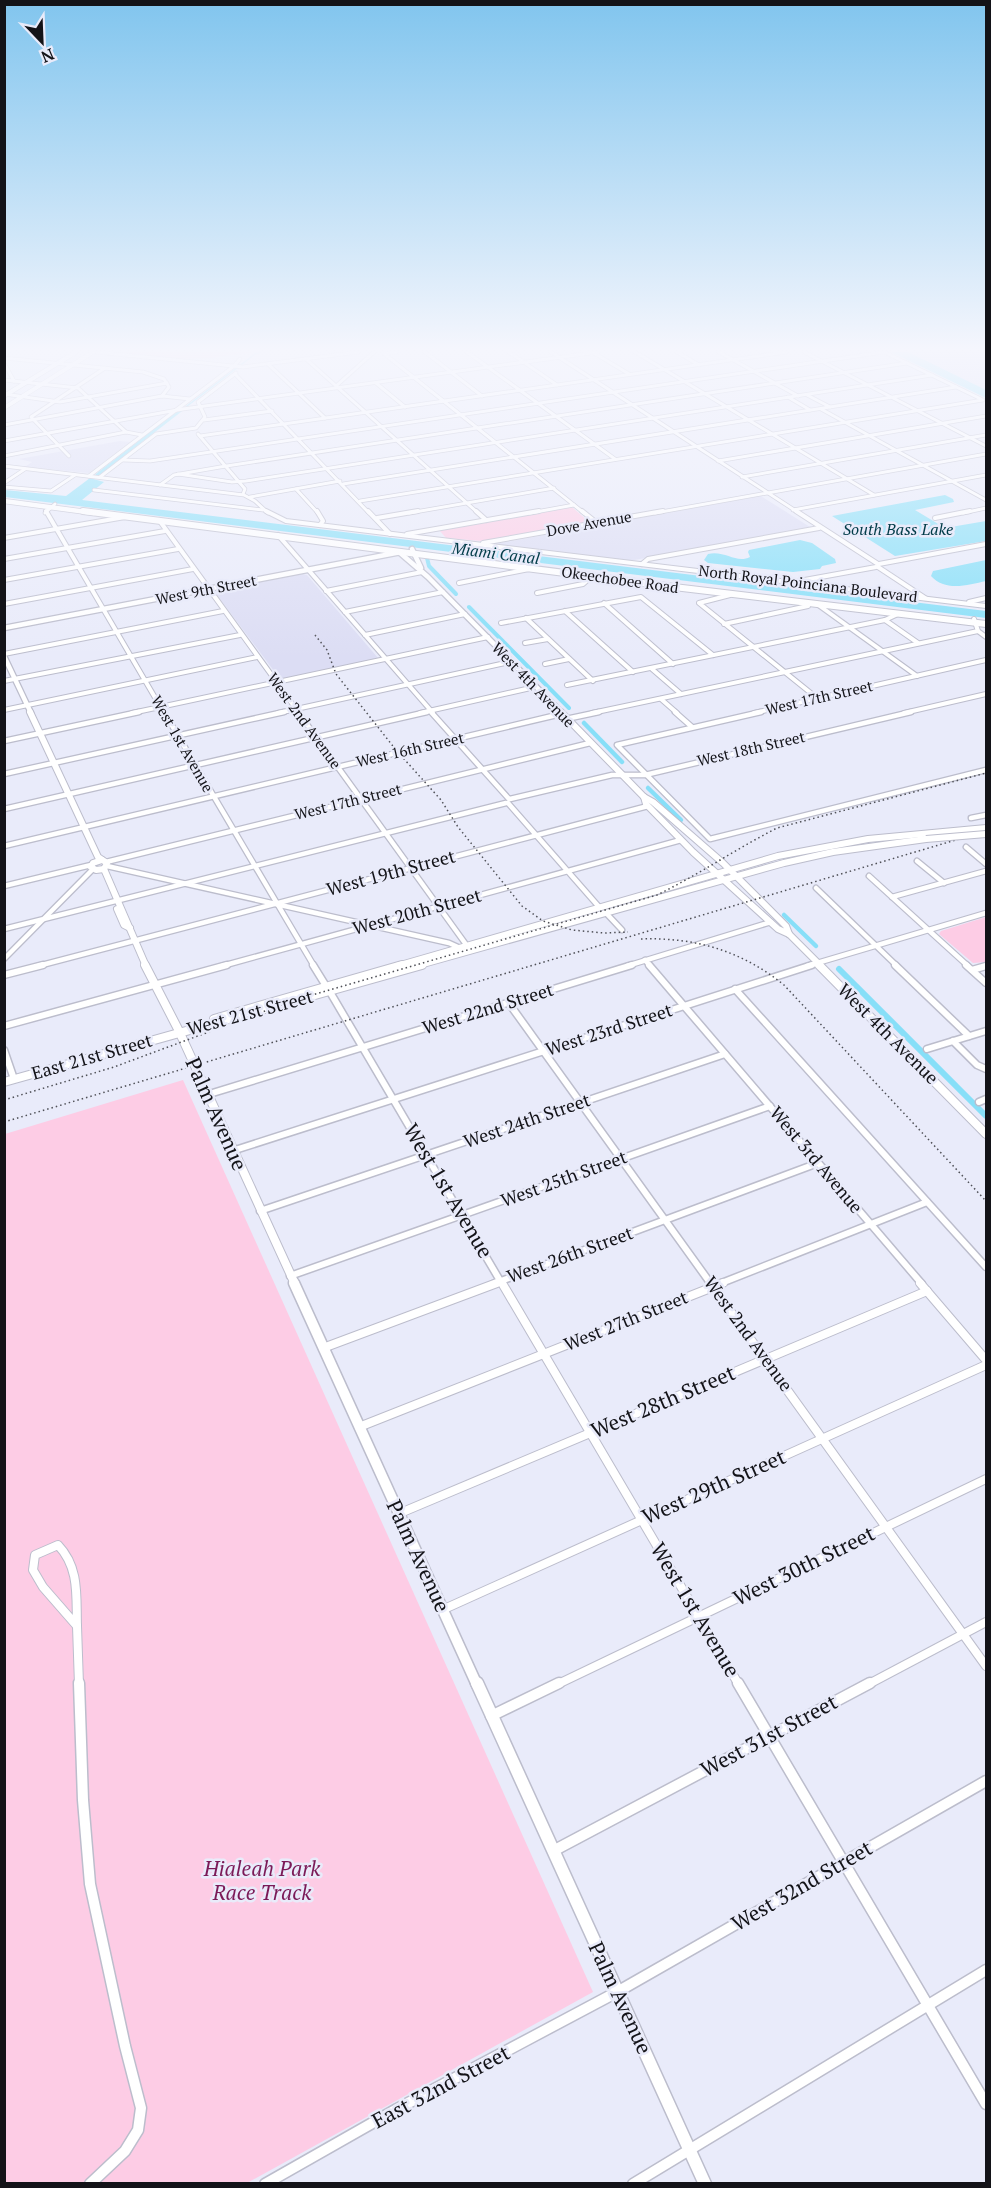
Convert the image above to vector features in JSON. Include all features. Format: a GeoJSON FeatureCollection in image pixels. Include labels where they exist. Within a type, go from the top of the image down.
{"type":"FeatureCollection","features":[{"type":"Feature","properties":{"kind":"highway","name":"Okeechobee Road"},"geometry":{"type":"LineString","coordinates":[[4,500],[39,502],[130,517],[411,551],[517,569],[535,568],[674,587],[712,595],[733,594],[974,620]]}},
{"type":"Feature","properties":{"kind":"highway","name":"Okeechobee Road"},"geometry":{"type":"LineString","coordinates":[[4,500],[750,592],[808,603],[987,622]]}},
{"type":"Feature","properties":{"kind":"highway"},"geometry":{"type":"LineString","coordinates":[[130,517],[145,516]]}},
{"type":"Feature","properties":{"kind":"highway"},"geometry":{"type":"LineString","coordinates":[[418,564],[421,557],[431,554]]}},
{"type":"Feature","properties":{"kind":"highway"},"geometry":{"type":"LineString","coordinates":[[535,568],[550,567]]}},
{"type":"Feature","properties":{"kind":"highway"},"geometry":{"type":"LineString","coordinates":[[592,576],[608,575]]}},
{"type":"Feature","properties":{"kind":"highway"},"geometry":{"type":"LineString","coordinates":[[674,587],[683,585]]}},
{"type":"Feature","properties":{"kind":"highway"},"geometry":{"type":"LineString","coordinates":[[733,594],[750,592]]}},
{"type":"Feature","properties":{"kind":"highway"},"geometry":{"type":"LineString","coordinates":[[808,603],[817,603]]}},
{"type":"Feature","properties":{"kind":"main road","name":"West 4th Avenue"},"geometry":{"type":"LineString","coordinates":[[411,551],[422,572]]}},
{"type":"Feature","properties":{"kind":"main road","name":"West 4th Avenue"},"geometry":{"type":"LineString","coordinates":[[411,551],[422,572],[510,662],[644,797],[653,802],[731,870],[786,926],[789,934]]}},
{"type":"Feature","properties":{"kind":"main road","name":"West 9th Street"},"geometry":{"type":"LineString","coordinates":[[4,628],[411,551]]}},
{"type":"Feature","properties":{"kind":"main road","name":"Palm Avenue"},"geometry":{"type":"LineString","coordinates":[[4,655],[82,828],[98,858],[124,925],[130,928],[154,985],[179,1032],[705,2184]]}},
{"type":"Feature","properties":{"kind":"main road","name":"Palm Avenue"},"geometry":{"type":"LineString","coordinates":[[4,662],[14,679]]}},
{"type":"Feature","properties":{"kind":"main road","name":"West 4th Avenue"},"geometry":{"type":"LineString","coordinates":[[644,797],[648,806],[681,840],[771,922],[789,934],[987,1134]]}},
{"type":"Feature","properties":{"kind":"main road","name":"West 21st Street"},"geometry":{"type":"LineString","coordinates":[[720,877],[731,870],[827,845],[919,833],[987,828]]}},
{"type":"Feature","properties":{"kind":"main road","name":"West 21st Street"},"geometry":{"type":"LineString","coordinates":[[179,1032],[187,1026],[328,989],[720,877],[737,876],[833,852],[926,839],[987,834]]}},
{"type":"Feature","properties":{"kind":"main road","name":"East 21st Street"},"geometry":{"type":"LineString","coordinates":[[4,1082],[179,1032]]}},
{"type":"Feature","properties":{"kind":"street"},"geometry":{"type":"LineString","coordinates":[[88,476],[117,454]]}},
{"type":"Feature","properties":{"kind":"street"},"geometry":{"type":"LineString","coordinates":[[100,477],[131,454]]}},
{"type":"Feature","properties":{"kind":"street"},"geometry":{"type":"LineString","coordinates":[[123,460],[150,461],[193,454]]}},
{"type":"Feature","properties":{"kind":"street"},"geometry":{"type":"LineString","coordinates":[[215,454],[246,490],[243,494]]}},
{"type":"Feature","properties":{"kind":"street"},"geometry":{"type":"LineString","coordinates":[[160,484],[178,474],[306,454]]}},
{"type":"Feature","properties":{"kind":"street"},"geometry":{"type":"LineString","coordinates":[[314,454],[390,534]]}},
{"type":"Feature","properties":{"kind":"street"},"geometry":{"type":"LineString","coordinates":[[178,474],[238,481],[418,454]]}},
{"type":"Feature","properties":{"kind":"street"},"geometry":{"type":"LineString","coordinates":[[510,454],[597,523]]}},
{"type":"Feature","properties":{"kind":"street"},"geometry":{"type":"LineString","coordinates":[[250,497],[531,454]]}},
{"type":"Feature","properties":{"kind":"street"},"geometry":{"type":"LineString","coordinates":[[608,454],[615,459]]}},
{"type":"Feature","properties":{"kind":"street"},"geometry":{"type":"LineString","coordinates":[[360,501],[645,454]]}},
{"type":"Feature","properties":{"kind":"street"},"geometry":{"type":"LineString","coordinates":[[707,454],[926,598]]}},
{"type":"Feature","properties":{"kind":"street"},"geometry":{"type":"LineString","coordinates":[[718,461],[759,454]]}},
{"type":"Feature","properties":{"kind":"street"},"geometry":{"type":"LineString","coordinates":[[805,454],[874,495]]}},
{"type":"Feature","properties":{"kind":"street"},"geometry":{"type":"LineString","coordinates":[[741,477],[873,454]]}},
{"type":"Feature","properties":{"kind":"street"},"geometry":{"type":"LineString","coordinates":[[904,454],[985,498]]}},
{"type":"Feature","properties":{"kind":"street","name":"Dove Avenue"},"geometry":{"type":"LineString","coordinates":[[476,544],[986,454]]}},
{"type":"Feature","properties":{"kind":"street"},"geometry":{"type":"LineString","coordinates":[[412,455],[486,520]]}},
{"type":"Feature","properties":{"kind":"street"},"geometry":{"type":"LineString","coordinates":[[4,466],[243,494],[250,497],[263,510]]}},
{"type":"Feature","properties":{"kind":"street"},"geometry":{"type":"LineString","coordinates":[[4,485],[25,469]]}},
{"type":"Feature","properties":{"kind":"street"},"geometry":{"type":"LineString","coordinates":[[4,485],[51,491],[76,475]]}},
{"type":"Feature","properties":{"kind":"street"},"geometry":{"type":"LineString","coordinates":[[792,510],[987,475]]}},
{"type":"Feature","properties":{"kind":"street"},"geometry":{"type":"LineString","coordinates":[[128,485],[134,481]]}},
{"type":"Feature","properties":{"kind":"street"},"geometry":{"type":"LineString","coordinates":[[377,518],[554,488]]}},
{"type":"Feature","properties":{"kind":"street"},"geometry":{"type":"LineString","coordinates":[[296,489],[323,518],[320,525]]}},
{"type":"Feature","properties":{"kind":"street"},"geometry":{"type":"LineString","coordinates":[[94,490],[120,491],[263,510]]}},
{"type":"Feature","properties":{"kind":"street"},"geometry":{"type":"LineString","coordinates":[[404,535],[574,505]]}},
{"type":"Feature","properties":{"kind":"street","name":"West 1st Avenue"},"geometry":{"type":"LineString","coordinates":[[53,506],[45,512],[66,548],[987,2104]]}},
{"type":"Feature","properties":{"kind":"street"},"geometry":{"type":"LineString","coordinates":[[935,518],[987,508]]}},
{"type":"Feature","properties":{"kind":"street","name":"North Royal Poinciana Boulevard"},"geometry":{"type":"LineString","coordinates":[[263,510],[272,518],[320,525],[987,606]]}},
{"type":"Feature","properties":{"kind":"street"},"geometry":{"type":"LineString","coordinates":[[4,538],[130,517]]}},
{"type":"Feature","properties":{"kind":"street","name":"West 2nd Avenue"},"geometry":{"type":"LineString","coordinates":[[159,520],[207,590],[411,868],[466,948]]}},
{"type":"Feature","properties":{"kind":"street"},"geometry":{"type":"LineString","coordinates":[[630,563],[819,528]]}},
{"type":"Feature","properties":{"kind":"street"},"geometry":{"type":"LineString","coordinates":[[4,559],[165,531]]}},
{"type":"Feature","properties":{"kind":"street"},"geometry":{"type":"LineString","coordinates":[[278,535],[622,930]]}},
{"type":"Feature","properties":{"kind":"street"},"geometry":{"type":"LineString","coordinates":[[792,583],[987,544]]}},
{"type":"Feature","properties":{"kind":"street"},"geometry":{"type":"LineString","coordinates":[[4,580],[178,549]]}},
{"type":"Feature","properties":{"kind":"street"},"geometry":{"type":"LineString","coordinates":[[642,564],[648,559]]}},
{"type":"Feature","properties":{"kind":"street"},"geometry":{"type":"LineString","coordinates":[[4,604],[193,569]]}},
{"type":"Feature","properties":{"kind":"street"},"geometry":{"type":"LineString","coordinates":[[459,583],[517,569]]}},
{"type":"Feature","properties":{"kind":"street"},"geometry":{"type":"LineString","coordinates":[[326,591],[422,572]]}},
{"type":"Feature","properties":{"kind":"street"},"geometry":{"type":"LineString","coordinates":[[537,593],[583,584],[592,576]]}},
{"type":"Feature","properties":{"kind":"street"},"geometry":{"type":"LineString","coordinates":[[345,612],[443,592]]}},
{"type":"Feature","properties":{"kind":"street"},"geometry":{"type":"LineString","coordinates":[[712,595],[700,601],[700,604],[817,698]]}},
{"type":"Feature","properties":{"kind":"street"},"geometry":{"type":"LineString","coordinates":[[501,623],[641,597],[713,656]]}},
{"type":"Feature","properties":{"kind":"street"},"geometry":{"type":"LineString","coordinates":[[963,603],[987,598]]}},
{"type":"Feature","properties":{"kind":"street"},"geometry":{"type":"LineString","coordinates":[[604,603],[673,664]]}},
{"type":"Feature","properties":{"kind":"street"},"geometry":{"type":"LineString","coordinates":[[724,624],[808,603]]}},
{"type":"Feature","properties":{"kind":"street"},"geometry":{"type":"LineString","coordinates":[[817,603],[917,676]]}},
{"type":"Feature","properties":{"kind":"street"},"geometry":{"type":"LineString","coordinates":[[565,610],[633,672]]}},
{"type":"Feature","properties":{"kind":"street"},"geometry":{"type":"LineString","coordinates":[[4,655],[223,611]]}},
{"type":"Feature","properties":{"kind":"street"},"geometry":{"type":"LineString","coordinates":[[567,685],[885,620],[900,613]]}},
{"type":"Feature","properties":{"kind":"street"},"geometry":{"type":"LineString","coordinates":[[365,635],[465,614]]}},
{"type":"Feature","properties":{"kind":"street"},"geometry":{"type":"LineString","coordinates":[[526,618],[593,681]]}},
{"type":"Feature","properties":{"kind":"street"},"geometry":{"type":"LineString","coordinates":[[885,620],[918,643]]}},
{"type":"Feature","properties":{"kind":"street"},"geometry":{"type":"LineString","coordinates":[[974,620],[978,632],[987,637]]}},
{"type":"Feature","properties":{"kind":"street","name":"West 16th Street"},"geometry":{"type":"LineString","coordinates":[[4,846],[454,739],[661,699],[978,632]]}},
{"type":"Feature","properties":{"kind":"street"},"geometry":{"type":"LineString","coordinates":[[4,681],[240,635]]}},
{"type":"Feature","properties":{"kind":"street"},"geometry":{"type":"LineString","coordinates":[[4,741],[488,637]]}},
{"type":"Feature","properties":{"kind":"street"},"geometry":{"type":"LineString","coordinates":[[525,643],[548,639]]}},
{"type":"Feature","properties":{"kind":"street"},"geometry":{"type":"LineString","coordinates":[[4,710],[256,657]]}},
{"type":"Feature","properties":{"kind":"street"},"geometry":{"type":"LineString","coordinates":[[545,664],[569,659]]}},
{"type":"Feature","properties":{"kind":"street","name":"West 17th Street"},"geometry":{"type":"LineString","coordinates":[[645,775],[617,745],[987,660]]}},
{"type":"Feature","properties":{"kind":"street"},"geometry":{"type":"LineString","coordinates":[[4,774],[510,662]]}},
{"type":"Feature","properties":{"kind":"street"},"geometry":{"type":"LineString","coordinates":[[652,669],[681,694]]}},
{"type":"Feature","properties":{"kind":"street"},"geometry":{"type":"LineString","coordinates":[[4,808],[535,687]]}},
{"type":"Feature","properties":{"kind":"street","name":"West 18th Street"},"geometry":{"type":"LineString","coordinates":[[4,929],[508,801],[621,774],[645,775],[987,694]]}},
{"type":"Feature","properties":{"kind":"street"},"geometry":{"type":"LineString","coordinates":[[661,699],[692,727]]}},
{"type":"Feature","properties":{"kind":"street","name":"West 17th Street"},"geometry":{"type":"LineString","coordinates":[[4,886],[100,865],[233,830],[590,743]]}},
{"type":"Feature","properties":{"kind":"street"},"geometry":{"type":"LineString","coordinates":[[629,782],[645,775],[710,839],[987,770]]}},
{"type":"Feature","properties":{"kind":"street","name":"West 19th Street"},"geometry":{"type":"LineString","coordinates":[[4,975],[648,806]]}},
{"type":"Feature","properties":{"kind":"street"},"geometry":{"type":"LineString","coordinates":[[971,818],[987,814]]}},
{"type":"Feature","properties":{"kind":"street","name":"West 20th Street"},"geometry":{"type":"LineString","coordinates":[[4,1026],[681,840]]}},
{"type":"Feature","properties":{"kind":"street"},"geometry":{"type":"LineString","coordinates":[[966,847],[987,864]]}},
{"type":"Feature","properties":{"kind":"street"},"geometry":{"type":"LineString","coordinates":[[917,861],[944,883]]}},
{"type":"Feature","properties":{"kind":"street"},"geometry":{"type":"LineString","coordinates":[[4,959],[100,865],[278,903],[466,948]]}},
{"type":"Feature","properties":{"kind":"street"},"geometry":{"type":"LineString","coordinates":[[892,897],[987,871]]}},
{"type":"Feature","properties":{"kind":"street"},"geometry":{"type":"LineString","coordinates":[[869,876],[987,983]]}},
{"type":"Feature","properties":{"kind":"street"},"geometry":{"type":"LineString","coordinates":[[816,888],[969,1036]]}},
{"type":"Feature","properties":{"kind":"street","name":"West 23rd Street"},"geometry":{"type":"LineString","coordinates":[[232,1151],[817,963],[987,913]]}},
{"type":"Feature","properties":{"kind":"street","name":"West 22nd Street"},"geometry":{"type":"LineString","coordinates":[[206,1095],[771,922]]}},
{"type":"Feature","properties":{"kind":"street","name":"West 3rd Avenue"},"geometry":{"type":"LineString","coordinates":[[645,960],[987,1360]]}},
{"type":"Feature","properties":{"kind":"street"},"geometry":{"type":"LineString","coordinates":[[972,970],[987,966]]}},
{"type":"Feature","properties":{"kind":"street"},"geometry":{"type":"LineString","coordinates":[[735,989],[987,1267]]}},
{"type":"Feature","properties":{"kind":"street","name":"West 2nd Avenue"},"geometry":{"type":"LineString","coordinates":[[508,1002],[987,1666]]}},
{"type":"Feature","properties":{"kind":"street"},"geometry":{"type":"LineString","coordinates":[[927,1049],[987,1031]]}},
{"type":"Feature","properties":{"kind":"street"},"geometry":{"type":"LineString","coordinates":[[953,1041],[977,1065],[986,1069]]}},
{"type":"Feature","properties":{"kind":"street"},"geometry":{"type":"LineString","coordinates":[[4,1050],[14,1079]]}},
{"type":"Feature","properties":{"kind":"street","name":"West 24th Street"},"geometry":{"type":"LineString","coordinates":[[260,1211],[725,1054]]}},
{"type":"Feature","properties":{"kind":"street"},"geometry":{"type":"LineString","coordinates":[[979,1102],[987,1099]]}},
{"type":"Feature","properties":{"kind":"street","name":"West 25th Street"},"geometry":{"type":"LineString","coordinates":[[290,1276],[770,1106]]}},
{"type":"Feature","properties":{"kind":"street","name":"West 26th Street"},"geometry":{"type":"LineString","coordinates":[[323,1348],[818,1162]]}},
{"type":"Feature","properties":{"kind":"street","name":"West 27th Street"},"geometry":{"type":"LineString","coordinates":[[359,1427],[927,1202]]}},
{"type":"Feature","properties":{"kind":"street","name":"West 28th Street"},"geometry":{"type":"LineString","coordinates":[[398,1514],[927,1291]]}},
{"type":"Feature","properties":{"kind":"street","name":"West 29th Street"},"geometry":{"type":"LineString","coordinates":[[442,1610],[987,1365]]}},
{"type":"Feature","properties":{"kind":"street","name":"West 30th Street"},"geometry":{"type":"LineString","coordinates":[[491,1716],[987,1479]]}},
{"type":"Feature","properties":{"kind":"street"},"geometry":{"type":"LineString","coordinates":[[77,1626],[43,1587],[33,1570],[35,1555],[58,1545],[72,1563],[77,1581],[83,1800],[90,1884],[125,2046],[141,2108],[138,2130],[125,2151],[90,2184]]}},
{"type":"Feature","properties":{"kind":"street","name":"West 31st Street"},"geometry":{"type":"LineString","coordinates":[[553,1851],[987,1622]]}},
{"type":"Feature","properties":{"kind":"street","name":"West 32nd Street"},"geometry":{"type":"LineString","coordinates":[[617,1992],[987,1781]]}},
{"type":"Feature","properties":{"kind":"street"},"geometry":{"type":"LineString","coordinates":[[633,2184],[689,2148],[987,1970]]}},
{"type":"Feature","properties":{"kind":"street","name":"East 32nd Street"},"geometry":{"type":"LineString","coordinates":[[265,2184],[397,2109],[617,1992]]}},
{"type":"Feature","properties":{"kind":"shaded area"},"geometry":{"type":"Polygon","coordinates":[[[46,454],[115,454],[89,473],[25,467],[32,462],[19,459],[46,454]]]}},
{"type":"Feature","properties":{"kind":"shaded area"},"geometry":{"type":"Polygon","coordinates":[[[761,496],[810,527],[629,561],[495,544],[761,496]]]}},
{"type":"Feature","properties":{"kind":"shaded area"},"geometry":{"type":"Polygon","coordinates":[[[302,574],[307,575],[378,658],[280,679],[214,591],[302,574]]]}},
{"type":"Feature","properties":{"kind":"green space"},"geometry":{"type":"Polygon","coordinates":[[[572,507],[589,522],[481,541],[446,538],[439,530],[572,507]]]}},
{"type":"Feature","properties":{"kind":"green space"},"geometry":{"type":"Polygon","coordinates":[[[986,917],[986,962],[973,963],[939,934],[941,931],[986,917]]]}},
{"type":"Feature","properties":{"kind":"green space","name":"Hialeah Park Race Track"},"geometry":{"type":"Polygon","coordinates":[[[183,1080],[593,1992],[247,2183],[5,2183],[5,1134],[183,1080]]]}},
{"type":"Feature","properties":{"kind":"water","name":"Miami Canal"},"geometry":{"type":"Polygon","coordinates":[[[90,478],[104,482],[82,500],[986,611],[986,618],[5,497],[5,490],[66,496],[90,478]]]}},
{"type":"Feature","properties":{"kind":"water","name":"South Bass Lake"},"geometry":{"type":"Polygon","coordinates":[[[945,495],[954,502],[915,510],[945,528],[986,521],[986,541],[895,556],[832,516],[945,495]]]}},
{"type":"Feature","properties":{"kind":"water"},"geometry":{"type":"Polygon","coordinates":[[[800,540],[812,543],[835,559],[836,563],[822,566],[820,569],[793,572],[708,563],[704,560],[708,554],[714,553],[745,559],[750,557],[749,550],[800,540]]]}},
{"type":"Feature","properties":{"kind":"water"},"geometry":{"type":"Polygon","coordinates":[[[986,560],[986,581],[950,586],[931,576],[933,571],[986,560]]]}},
{"type":"Feature","properties":{"kind":"waterway"},"geometry":{"type":"LineString","coordinates":[[97,475],[124,454]]}},
{"type":"Feature","properties":{"kind":"waterway"},"geometry":{"type":"LineString","coordinates":[[427,558],[429,566],[456,594]]}},
{"type":"Feature","properties":{"kind":"waterway"},"geometry":{"type":"LineString","coordinates":[[469,607],[569,708]]}},
{"type":"Feature","properties":{"kind":"waterway"},"geometry":{"type":"LineString","coordinates":[[584,723],[622,762]]}},
{"type":"Feature","properties":{"kind":"waterway"},"geometry":{"type":"LineString","coordinates":[[648,788],[681,820]]}},
{"type":"Feature","properties":{"kind":"waterway"},"geometry":{"type":"LineString","coordinates":[[784,915],[816,946]]}},
{"type":"Feature","properties":{"kind":"waterway"},"geometry":{"type":"LineString","coordinates":[[839,969],[986,1116]]}},
{"type":"Feature","properties":{"kind":"railway"},"geometry":{"type":"LineString","coordinates":[[315,635],[327,650],[336,674],[396,750],[441,800],[458,827],[522,906],[543,921],[555,925]]}},
{"type":"Feature","properties":{"kind":"railway"},"geometry":{"type":"LineString","coordinates":[[555,925],[657,895],[777,828],[986,773]]}},
{"type":"Feature","properties":{"kind":"railway"},"geometry":{"type":"LineString","coordinates":[[4,1122],[986,831]]}},
{"type":"Feature","properties":{"kind":"railway"},"geometry":{"type":"LineString","coordinates":[[4,1100],[114,1067],[295,1000],[555,925]]}},
{"type":"Feature","properties":{"kind":"railway"},"geometry":{"type":"LineString","coordinates":[[555,925],[572,930],[604,933],[628,932]]}},
{"type":"Feature","properties":{"kind":"railway"},"geometry":{"type":"LineString","coordinates":[[641,939],[680,941],[717,948],[752,963],[784,985],[986,1201]]}}]}
